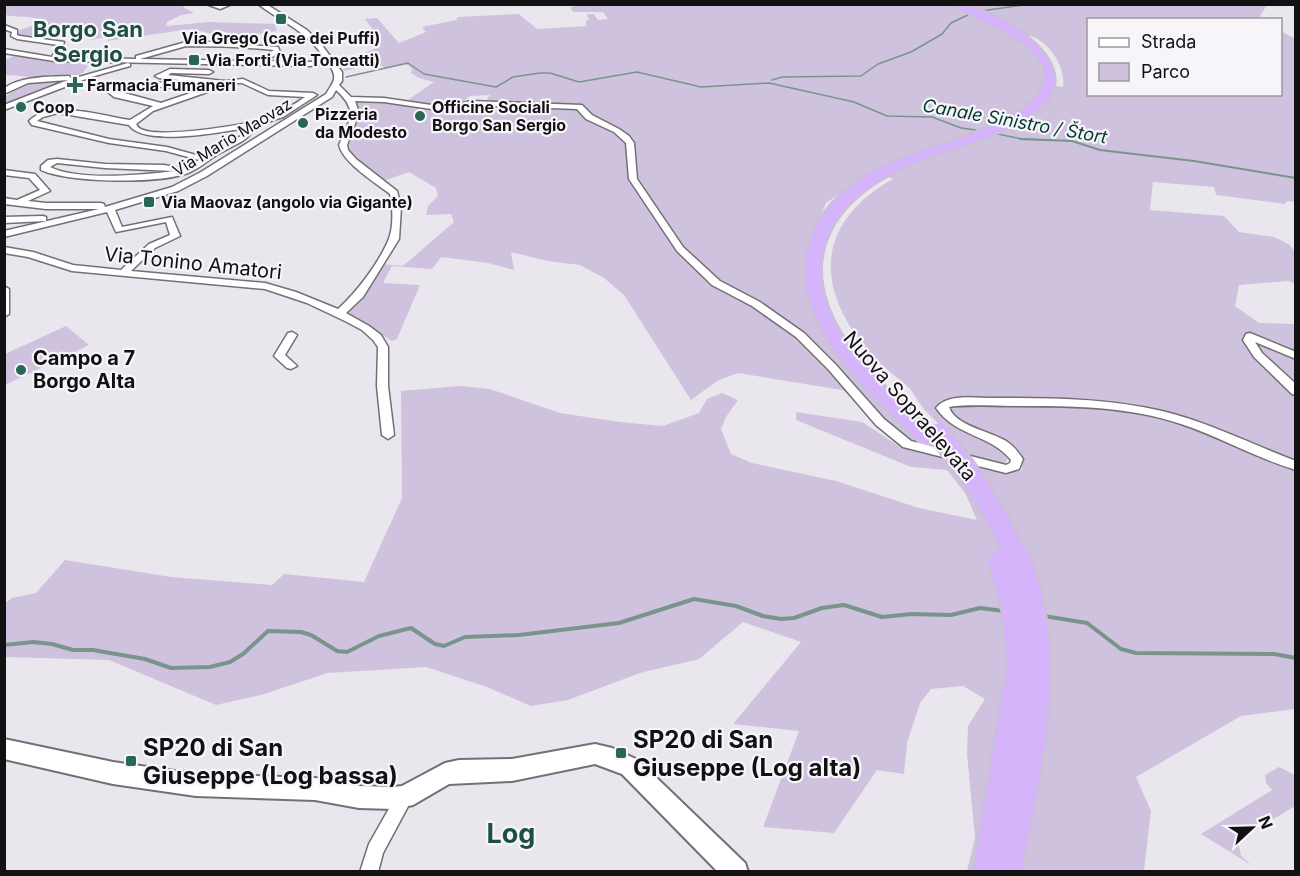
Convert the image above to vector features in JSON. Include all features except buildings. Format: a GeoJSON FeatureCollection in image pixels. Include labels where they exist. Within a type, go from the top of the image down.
{"type":"FeatureCollection","features":[{"type":"Feature","properties":{"kind":"highway","name":"Nuova Sopraelevata"},"geometry":{"type":"LineString","coordinates":[[959,4],[1023,36]]}},
{"type":"Feature","properties":{"kind":"highway","name":"Nuova Sopraelevata"},"geometry":{"type":"LineString","coordinates":[[967,4],[1023,36],[1043,50],[1054,64],[1059,78],[1046,106],[1017,125],[886,175],[844,210],[831,230],[824,253],[826,293],[845,334],[932,436],[971,472],[998,518],[1017,560],[1032,612],[1037,668],[1028,762],[1007,872]]}},
{"type":"Feature","properties":{"kind":"highway","name":"Nuova Sopraelevata"},"geometry":{"type":"LineString","coordinates":[[932,436],[985,518],[1005,567],[1016,610],[1021,666],[987,872]]}},
{"type":"Feature","properties":{"kind":"street"},"geometry":{"type":"LineString","coordinates":[[209,4],[220,6],[229,4]]}},
{"type":"Feature","properties":{"kind":"street"},"geometry":{"type":"LineString","coordinates":[[261,4],[310,35],[331,61],[338,72],[336,86],[351,99],[355,110],[355,118],[343,145],[344,150],[354,161],[394,193],[397,207],[394,239],[359,295],[339,314]]}},
{"type":"Feature","properties":{"kind":"street"},"geometry":{"type":"LineString","coordinates":[[4,27],[15,31],[14,36],[19,38],[62,43],[54,59]]}},
{"type":"Feature","properties":{"kind":"street"},"geometry":{"type":"LineString","coordinates":[[131,60],[186,44],[236,44],[243,47],[276,48],[278,51],[258,63]]}},
{"type":"Feature","properties":{"kind":"street"},"geometry":{"type":"LineString","coordinates":[[4,51],[54,59],[309,64],[331,61]]}},
{"type":"Feature","properties":{"kind":"street"},"geometry":{"type":"LineString","coordinates":[[88,75],[93,68],[89,60]]}},
{"type":"Feature","properties":{"kind":"street"},"geometry":{"type":"LineString","coordinates":[[4,108],[78,78],[133,64],[159,61]]}},
{"type":"Feature","properties":{"kind":"street"},"geometry":{"type":"LineString","coordinates":[[159,76],[170,71],[209,72]]}},
{"type":"Feature","properties":{"kind":"street"},"geometry":{"type":"LineString","coordinates":[[129,79],[159,76],[226,82],[243,81],[268,93],[329,95]]}},
{"type":"Feature","properties":{"kind":"street"},"geometry":{"type":"LineString","coordinates":[[4,92],[12,86],[29,81],[78,78]]}},
{"type":"Feature","properties":{"kind":"street"},"geometry":{"type":"LineString","coordinates":[[164,85],[175,78]]}},
{"type":"Feature","properties":{"kind":"street"},"geometry":{"type":"LineString","coordinates":[[132,123],[141,114],[160,105],[226,82]]}},
{"type":"Feature","properties":{"kind":"street"},"geometry":{"type":"LineString","coordinates":[[160,105],[117,95],[111,90],[164,85],[204,90]]}},
{"type":"Feature","properties":{"kind":"street","name":"Via Mario Maovaz"},"geometry":{"type":"LineString","coordinates":[[4,234],[121,206],[158,195],[191,181],[329,95],[336,86]]}},
{"type":"Feature","properties":{"kind":"street"},"geometry":{"type":"LineString","coordinates":[[132,123],[136,130],[151,134],[251,126],[277,117],[313,95]]}},
{"type":"Feature","properties":{"kind":"street"},"geometry":{"type":"LineString","coordinates":[[351,99],[384,100],[445,109],[471,103],[579,107],[590,118],[627,138],[630,143],[633,179],[680,249],[716,283],[770,313],[800,335],[880,422],[907,444],[1006,469],[1015,466],[1017,459],[1013,452],[954,421],[946,415],[942,408],[946,404],[1070,404],[1164,415],[1296,466]]}},
{"type":"Feature","properties":{"kind":"street"},"geometry":{"type":"LineString","coordinates":[[132,123],[53,111],[33,120],[35,123],[109,141],[167,148],[196,158],[209,156]]}},
{"type":"Feature","properties":{"kind":"street"},"geometry":{"type":"LineString","coordinates":[[185,171],[164,167],[105,166],[57,161],[51,162],[44,168],[52,173],[85,177],[157,177],[185,171],[201,164],[209,156],[244,138],[249,134],[251,126]]}},
{"type":"Feature","properties":{"kind":"street"},"geometry":{"type":"LineString","coordinates":[[4,172],[30,175],[46,191],[41,195],[9,202]]}},
{"type":"Feature","properties":{"kind":"street"},"geometry":{"type":"LineString","coordinates":[[9,202],[121,206]]}},
{"type":"Feature","properties":{"kind":"street"},"geometry":{"type":"LineString","coordinates":[[110,209],[118,230],[169,219],[175,236],[152,246],[124,272]]}},
{"type":"Feature","properties":{"kind":"street"},"geometry":{"type":"LineString","coordinates":[[4,220],[62,220]]}},
{"type":"Feature","properties":{"kind":"street"},"geometry":{"type":"LineString","coordinates":[[4,227],[24,229]]}},
{"type":"Feature","properties":{"kind":"street","name":"Via Tonino Amatori"},"geometry":{"type":"LineString","coordinates":[[4,250],[30,254],[72,268],[265,286],[290,291],[339,314],[377,337],[384,348],[382,379],[388,435]]}},
{"type":"Feature","properties":{"kind":"street"},"geometry":{"type":"LineString","coordinates":[[4,289],[4,314]]}},
{"type":"Feature","properties":{"kind":"street"},"geometry":{"type":"LineString","coordinates":[[291,366],[279,356],[292,335]]}},
{"type":"Feature","properties":{"kind":"street"},"geometry":{"type":"LineString","coordinates":[[1293,389],[1258,355],[1248,340],[1250,336],[1258,337],[1296,356]]}},
{"type":"Feature","properties":{"kind":"street"},"geometry":{"type":"LineString","coordinates":[[4,749],[113,773],[196,785],[315,789],[359,796],[405,797]]}},
{"type":"Feature","properties":{"kind":"street"},"geometry":{"type":"LineString","coordinates":[[369,872],[375,850],[405,797],[445,774],[459,771],[519,770],[595,754],[612,758],[630,767],[736,872]]}},
{"type":"Feature","properties":{"kind":"green space"},"geometry":{"type":"Polygon","coordinates":[[[572,4],[1267,5],[1260,18],[1087,18],[1087,96],[1282,96],[1282,32],[1294,38],[1295,202],[1287,201],[1285,204],[1216,195],[1214,187],[1153,182],[1150,210],[1224,216],[1239,232],[1274,237],[1290,245],[1295,252],[1295,284],[1288,281],[1239,285],[1235,306],[1259,323],[1295,324],[1295,351],[1251,333],[1244,337],[1244,344],[1295,395],[1295,461],[1201,425],[1146,408],[1117,402],[1045,399],[942,401],[937,407],[943,416],[960,429],[1000,450],[1008,458],[1005,463],[991,463],[912,442],[895,431],[816,347],[781,317],[719,281],[679,244],[636,178],[632,140],[625,132],[593,116],[585,107],[573,104],[486,101],[490,95],[470,96],[463,101],[440,106],[405,102],[434,82],[419,78],[411,73],[412,69],[409,66],[403,64],[385,68],[377,63],[345,71],[343,68],[362,61],[362,54],[381,46],[365,19],[377,18],[399,43],[426,32],[422,27],[456,20],[458,17],[519,14],[537,29],[586,26],[586,21],[589,20],[587,14],[594,14],[598,20],[608,19],[603,12],[573,12],[570,7],[573,7],[572,4]],[[1017,36],[1036,57],[1042,69],[1045,84],[1063,87],[1062,72],[1056,57],[1045,44],[1031,36],[1017,36]],[[877,170],[826,203],[811,240],[810,298],[920,440],[946,431],[923,408],[910,389],[880,363],[856,335],[841,310],[833,286],[831,262],[836,239],[847,218],[866,197],[893,179],[877,170]]]}},
{"type":"Feature","properties":{"kind":"green space"},"geometry":{"type":"Polygon","coordinates":[[[4,5],[187,5],[183,7],[194,13],[181,15],[167,22],[166,26],[209,22],[275,24],[277,31],[235,35],[222,31],[213,34],[191,29],[107,41],[110,36],[91,40],[86,37],[94,34],[86,30],[77,33],[69,29],[61,32],[51,28],[30,36],[21,36],[18,33],[20,30],[43,22],[29,17],[5,15],[4,5]]]}},
{"type":"Feature","properties":{"kind":"green space"},"geometry":{"type":"Polygon","coordinates":[[[14,56],[79,62],[88,66],[83,73],[74,77],[54,79],[5,75],[5,60],[14,56]]]}},
{"type":"Feature","properties":{"kind":"green space"},"geometry":{"type":"Polygon","coordinates":[[[65,80],[5,105],[5,97],[20,88],[33,83],[65,80]]]}},
{"type":"Feature","properties":{"kind":"green space"},"geometry":{"type":"Polygon","coordinates":[[[391,102],[446,111],[466,105],[578,108],[626,142],[628,163],[678,252],[717,287],[749,303],[796,337],[835,374],[853,397],[842,390],[738,373],[717,381],[691,400],[624,295],[604,278],[580,265],[548,261],[511,252],[514,270],[488,263],[441,257],[432,269],[392,266],[383,283],[420,285],[397,339],[392,341],[346,313],[383,264],[403,266],[454,222],[451,214],[426,215],[428,206],[438,196],[436,188],[409,172],[386,180],[352,154],[348,145],[356,123],[357,103],[391,102]]]}},
{"type":"Feature","properties":{"kind":"green space","name":"Campo a 7 Borgo Alta"},"geometry":{"type":"Polygon","coordinates":[[[66,326],[89,345],[5,385],[5,354],[66,326]]]}},
{"type":"Feature","properties":{"kind":"green space"},"geometry":{"type":"Polygon","coordinates":[[[1255,341],[1295,358],[1295,388],[1254,344],[1255,341]]]}},
{"type":"Feature","properties":{"kind":"green space"},"geometry":{"type":"Polygon","coordinates":[[[460,386],[490,389],[560,413],[663,426],[699,413],[707,399],[722,393],[738,400],[721,429],[731,454],[752,463],[836,481],[919,508],[977,520],[965,493],[947,470],[911,467],[796,420],[796,412],[862,422],[902,448],[1009,473],[1022,470],[1022,460],[996,437],[955,417],[949,410],[956,406],[1098,407],[1163,417],[1202,430],[1295,469],[1295,709],[1241,716],[1136,777],[1151,811],[1144,871],[967,871],[975,838],[967,754],[968,726],[985,699],[963,686],[931,689],[920,703],[907,743],[904,774],[877,770],[834,833],[763,827],[799,731],[733,724],[801,642],[743,622],[699,659],[640,673],[568,700],[531,706],[487,687],[426,667],[328,673],[261,695],[216,705],[109,660],[5,657],[5,603],[12,598],[36,593],[65,560],[171,577],[272,585],[284,574],[364,582],[402,498],[401,391],[460,386]]]}},
{"type":"Feature","properties":{"kind":"green space"},"geometry":{"type":"Polygon","coordinates":[[[1279,767],[1295,775],[1295,806],[1238,841],[1241,856],[1251,865],[1201,834],[1272,790],[1266,783],[1265,775],[1279,767]]]}},
{"type":"Feature","properties":{"kind":"waterway"},"geometry":{"type":"LineString","coordinates":[[981,11],[1030,4]]}},
{"type":"Feature","properties":{"kind":"waterway"},"geometry":{"type":"LineString","coordinates":[[772,80],[782,77],[861,76],[878,64],[911,52],[942,34],[951,23],[972,13]]}},
{"type":"Feature","properties":{"kind":"waterway"},"geometry":{"type":"LineString","coordinates":[[346,77],[408,63],[424,74],[496,87],[513,77],[540,73],[550,73],[579,82],[637,72],[701,87],[769,83],[854,102],[887,116],[932,117],[961,128],[983,131]]}},
{"type":"Feature","properties":{"kind":"waterway","name":"Canale Sinistro / Štort"},"geometry":{"type":"LineString","coordinates":[[993,133],[1022,139],[1050,140]]}},
{"type":"Feature","properties":{"kind":"waterway","name":"Canale Sinistro / Štort"},"geometry":{"type":"LineString","coordinates":[[1020,139],[1072,141],[1100,150],[1194,161],[1296,178]]}},
{"type":"Feature","properties":{"kind":"waterway"},"geometry":{"type":"LineString","coordinates":[[4,645],[33,642],[52,644],[73,650],[93,650],[145,659],[171,668],[210,667],[230,662],[243,654],[268,631],[301,632],[311,635],[337,651],[347,652],[379,636],[411,628],[435,644],[444,646],[465,637],[519,635],[619,623],[694,599],[736,606],[763,616],[781,619],[794,618],[822,608],[844,605],[882,617],[911,614],[951,615],[980,608],[1004,611]]}},
{"type":"Feature","properties":{"kind":"waterway"},"geometry":{"type":"LineString","coordinates":[[1044,616],[1087,623],[1121,649],[1136,653],[1274,654],[1296,658]]}},
{"type":"Feature","properties":{"kind":"place","name":"Via Grego (case dei Puffi)"},"geometry":{"type":"Point","coordinates":[281,19]}},
{"type":"Feature","properties":{"kind":"place","name":"Via Forti (Via Toneatti)"},"geometry":{"type":"Point","coordinates":[194,60]}},
{"type":"Feature","properties":{"kind":"place","name":"Farmacia Fumaneri"},"geometry":{"type":"Point","coordinates":[75,85]}},
{"type":"Feature","properties":{"kind":"place","name":"Coop"},"geometry":{"type":"Point","coordinates":[21,107]}},
{"type":"Feature","properties":{"kind":"place","name":"Officine Sociali Borgo San Sergio"},"geometry":{"type":"Point","coordinates":[420,116]}},
{"type":"Feature","properties":{"kind":"place","name":"Pizzeria da Modesto"},"geometry":{"type":"Point","coordinates":[303,123]}},
{"type":"Feature","properties":{"kind":"place","name":"Via Maovaz (angolo via Gigante)"},"geometry":{"type":"Point","coordinates":[149,202]}},
{"type":"Feature","properties":{"kind":"place","name":"Campo a 7 Borgo Alta"},"geometry":{"type":"Point","coordinates":[21,370]}},
{"type":"Feature","properties":{"kind":"place","name":"SP20 di San Giuseppe (Log alta)"},"geometry":{"type":"Point","coordinates":[621,753]}},
{"type":"Feature","properties":{"kind":"place","name":"SP20 di San Giuseppe (Log bassa)"},"geometry":{"type":"Point","coordinates":[131,761]}},
{"type":"Feature","properties":{"kind":"district","name":"Borgo San Sergio"},"geometry":{"type":"Point","coordinates":[88,42]}},
{"type":"Feature","properties":{"kind":"district","name":"Log"},"geometry":{"type":"Point","coordinates":[511,833]}}]}
